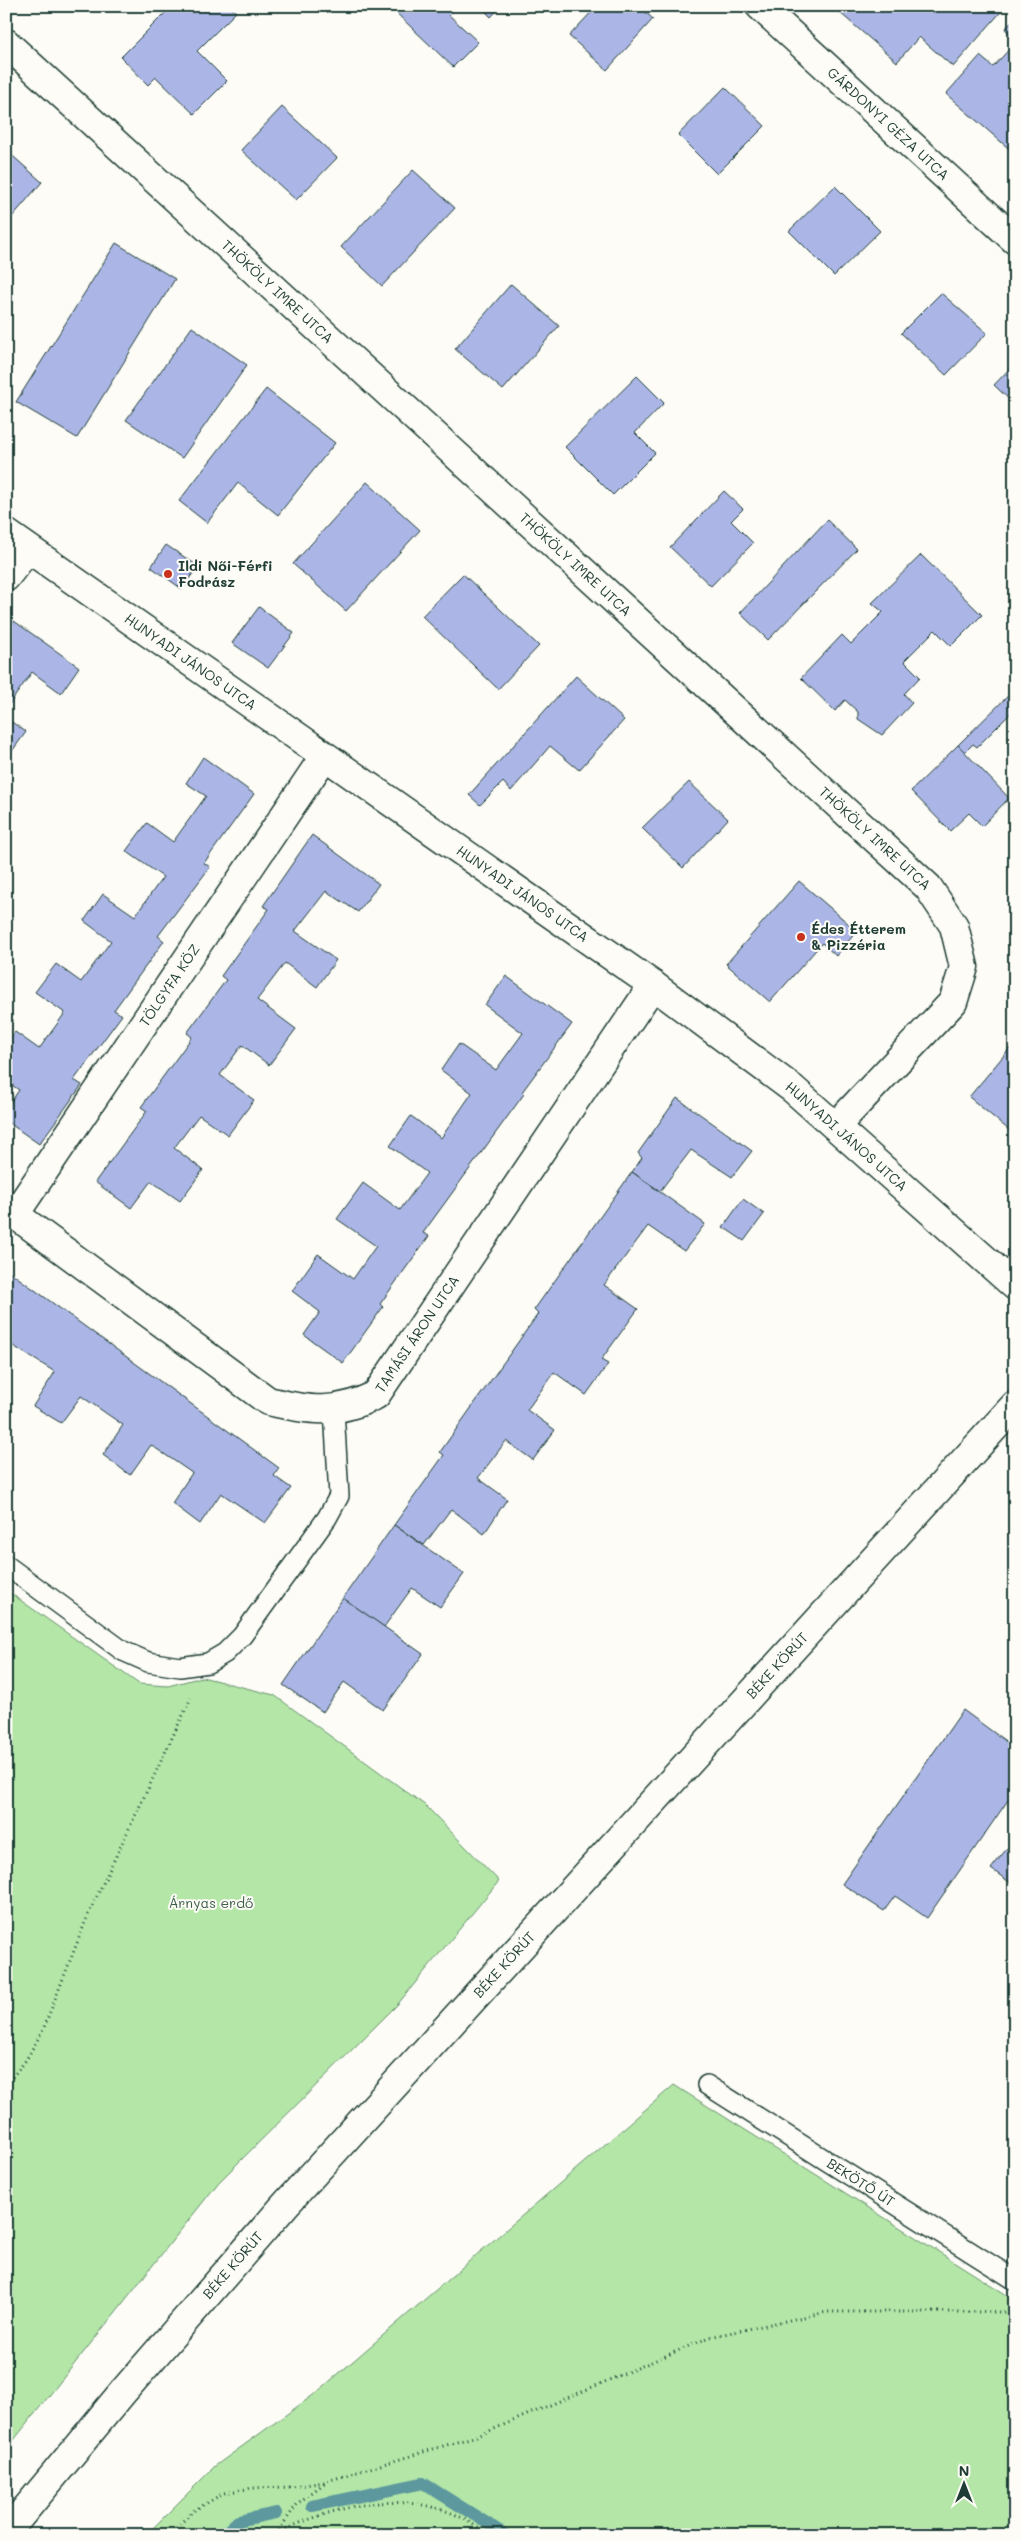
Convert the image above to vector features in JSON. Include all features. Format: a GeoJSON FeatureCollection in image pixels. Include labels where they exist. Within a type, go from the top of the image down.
{"type":"FeatureCollection","features":[{"type":"Feature","properties":{"kind":"street","name":"GÁRDONYI GÉZA UTCA"},"geometry":{"type":"LineString","coordinates":[[760,6],[1015,240]]}},
{"type":"Feature","properties":{"kind":"street","name":"THÖKÖLY IMRE UTCA"},"geometry":{"type":"LineString","coordinates":[[6,43],[928,887],[954,926],[964,967],[953,1002],[836,1126]]}},
{"type":"Feature","properties":{"kind":"street","name":"HUNYADI JÁNOS UTCA"},"geometry":{"type":"LineString","coordinates":[[6,533],[324,757],[653,985],[793,1089],[1015,1286]]}},
{"type":"Feature","properties":{"kind":"street"},"geometry":{"type":"LineString","coordinates":[[6,577],[28,549]]}},
{"type":"Feature","properties":{"kind":"street","name":"TÖLGYFA KÖZ"},"geometry":{"type":"LineString","coordinates":[[11,1211],[324,757]]}},
{"type":"Feature","properties":{"kind":"street","name":"TAMÁSI ÁRON UTCA"},"geometry":{"type":"LineString","coordinates":[[11,1211],[268,1401],[300,1409],[334,1410],[355,1405],[376,1395],[653,985]]}},
{"type":"Feature","properties":{"kind":"street","name":"BÉKE KÖRÚT"},"geometry":{"type":"LineString","coordinates":[[6,2533],[122,2392],[285,2205],[1015,1405]]}},
{"type":"Feature","properties":{"kind":"lane"},"geometry":{"type":"LineString","coordinates":[[6,1565],[124,1651],[148,1662],[180,1667],[208,1663],[225,1653],[242,1636],[327,1518],[339,1496],[334,1410]]}},
{"type":"Feature","properties":{"kind":"lane","name":"BEKÖTŐ ÚT"},"geometry":{"type":"LineString","coordinates":[[707,2086],[1015,2280]]}},
{"type":"Feature","properties":{"kind":"path"},"geometry":{"type":"LineString","coordinates":[[6,2085],[8,2079],[26,2060],[43,2030],[88,1915],[208,1663]]}},
{"type":"Feature","properties":{"kind":"path"},"geometry":{"type":"LineString","coordinates":[[169,2535],[193,2511],[224,2493],[252,2488],[292,2487],[327,2481],[480,2435],[710,2337],[827,2312],[1015,2312]]}},
{"type":"Feature","properties":{"kind":"path"},"geometry":{"type":"LineString","coordinates":[[275,2534],[298,2503],[327,2481]]}},
{"type":"Feature","properties":{"kind":"path"},"geometry":{"type":"LineString","coordinates":[[275,2534],[310,2518],[372,2502],[420,2504],[455,2514],[490,2535]]}},
{"type":"Feature","properties":{"kind":"green space","name":"Árnyas erdő"},"geometry":{"type":"Polygon","coordinates":[[[6,1590],[139,1684],[168,1686],[202,1677],[274,1695],[426,1806],[499,1881],[397,2005],[219,2182],[6,2450],[6,1590]]]}},
{"type":"Feature","properties":{"kind":"green space"},"geometry":{"type":"Polygon","coordinates":[[[674,2085],[1015,2300],[1015,2535],[146,2535],[215,2466],[316,2393],[674,2085]]]}},
{"type":"Feature","properties":{"kind":"building"},"geometry":{"type":"Polygon","coordinates":[[[172,6],[230,6],[236,12],[197,51],[227,81],[194,114],[156,77],[148,85],[121,57],[172,6]]]}},
{"type":"Feature","properties":{"kind":"building"},"geometry":{"type":"Polygon","coordinates":[[[392,6],[458,6],[449,15],[478,42],[453,67],[391,8],[392,6]]]}},
{"type":"Feature","properties":{"kind":"building"},"geometry":{"type":"Polygon","coordinates":[[[480,6],[501,6],[491,17],[480,6]]]}},
{"type":"Feature","properties":{"kind":"building"},"geometry":{"type":"Polygon","coordinates":[[[597,6],[639,6],[653,19],[607,70],[569,36],[597,6]]]}},
{"type":"Feature","properties":{"kind":"building"},"geometry":{"type":"Polygon","coordinates":[[[832,6],[1006,6],[953,67],[919,37],[897,62],[832,6]]]}},
{"type":"Feature","properties":{"kind":"building"},"geometry":{"type":"Polygon","coordinates":[[[1015,18],[1015,39],[1005,29],[1015,18]]]}},
{"type":"Feature","properties":{"kind":"building"},"geometry":{"type":"Polygon","coordinates":[[[1015,43],[1015,154],[946,94],[980,56],[993,67],[1015,43]]]}},
{"type":"Feature","properties":{"kind":"building"},"geometry":{"type":"Polygon","coordinates":[[[725,87],[765,126],[717,174],[678,135],[725,87]]]}},
{"type":"Feature","properties":{"kind":"building"},"geometry":{"type":"Polygon","coordinates":[[[282,107],[337,158],[296,200],[241,150],[282,107]]]}},
{"type":"Feature","properties":{"kind":"building"},"geometry":{"type":"Polygon","coordinates":[[[6,150],[42,182],[6,224],[6,150]]]}},
{"type":"Feature","properties":{"kind":"building"},"geometry":{"type":"Polygon","coordinates":[[[413,170],[455,208],[382,286],[341,247],[413,170]]]}},
{"type":"Feature","properties":{"kind":"building"},"geometry":{"type":"Polygon","coordinates":[[[835,186],[880,231],[834,276],[789,231],[835,186]]]}},
{"type":"Feature","properties":{"kind":"building"},"geometry":{"type":"Polygon","coordinates":[[[116,243],[175,279],[77,438],[16,402],[116,243]]]}},
{"type":"Feature","properties":{"kind":"building"},"geometry":{"type":"Polygon","coordinates":[[[511,284],[559,326],[503,390],[455,349],[511,284]]]}},
{"type":"Feature","properties":{"kind":"building"},"geometry":{"type":"Polygon","coordinates":[[[941,293],[987,333],[946,375],[901,333],[941,293]]]}},
{"type":"Feature","properties":{"kind":"building"},"geometry":{"type":"Polygon","coordinates":[[[192,327],[247,365],[182,458],[126,420],[192,327]]]}},
{"type":"Feature","properties":{"kind":"building"},"geometry":{"type":"Polygon","coordinates":[[[1015,363],[1015,405],[994,385],[1015,363]]]}},
{"type":"Feature","properties":{"kind":"building"},"geometry":{"type":"Polygon","coordinates":[[[637,376],[664,403],[635,433],[655,453],[613,495],[565,447],[637,376]]]}},
{"type":"Feature","properties":{"kind":"building"},"geometry":{"type":"Polygon","coordinates":[[[266,389],[335,443],[278,515],[238,483],[207,523],[179,501],[266,389]]]}},
{"type":"Feature","properties":{"kind":"building"},"geometry":{"type":"Polygon","coordinates":[[[367,482],[420,530],[346,611],[293,564],[367,482]]]}},
{"type":"Feature","properties":{"kind":"building"},"geometry":{"type":"Polygon","coordinates":[[[724,491],[743,509],[731,521],[753,543],[711,586],[670,547],[724,491]]]}},
{"type":"Feature","properties":{"kind":"building"},"geometry":{"type":"Polygon","coordinates":[[[827,520],[857,549],[768,640],[740,613],[827,520]]]}},
{"type":"Feature","properties":{"kind":"building"},"geometry":{"type":"Polygon","coordinates":[[[166,545],[198,566],[182,589],[151,567],[166,545]]]}},
{"type":"Feature","properties":{"kind":"building"},"geometry":{"type":"Polygon","coordinates":[[[921,555],[982,615],[951,646],[935,630],[904,661],[920,677],[904,694],[912,703],[882,735],[858,719],[858,712],[845,700],[835,711],[801,678],[842,635],[851,644],[883,612],[872,603],[921,555]]]}},
{"type":"Feature","properties":{"kind":"building"},"geometry":{"type":"Polygon","coordinates":[[[463,574],[539,646],[498,689],[422,616],[463,574]]]}},
{"type":"Feature","properties":{"kind":"building"},"geometry":{"type":"Polygon","coordinates":[[[259,607],[294,633],[268,668],[232,643],[259,607]]]}},
{"type":"Feature","properties":{"kind":"building"},"geometry":{"type":"Polygon","coordinates":[[[14,621],[79,667],[61,693],[32,672],[6,709],[6,632],[14,621]]]}},
{"type":"Feature","properties":{"kind":"building"},"geometry":{"type":"Polygon","coordinates":[[[576,676],[624,720],[579,770],[550,746],[511,791],[503,782],[480,805],[469,795],[576,676]]]}},
{"type":"Feature","properties":{"kind":"building"},"geometry":{"type":"Polygon","coordinates":[[[1015,689],[1015,709],[977,747],[973,744],[964,753],[958,745],[1015,689]]]}},
{"type":"Feature","properties":{"kind":"building"},"geometry":{"type":"Polygon","coordinates":[[[6,718],[26,732],[7,758],[6,757],[6,718]]]}},
{"type":"Feature","properties":{"kind":"building"},"geometry":{"type":"Polygon","coordinates":[[[958,745],[1009,798],[982,826],[969,813],[950,831],[911,791],[958,745]]]}},
{"type":"Feature","properties":{"kind":"building"},"geometry":{"type":"Polygon","coordinates":[[[203,757],[254,794],[204,863],[210,867],[158,936],[164,941],[114,1010],[122,1015],[74,1080],[82,1085],[39,1144],[6,1121],[6,1109],[19,1090],[6,1081],[6,1044],[15,1032],[39,1049],[65,1013],[35,992],[56,964],[81,982],[111,941],[84,921],[103,894],[135,916],[163,877],[126,851],[147,823],[173,842],[206,796],[186,783],[203,757]]]}},
{"type":"Feature","properties":{"kind":"building"},"geometry":{"type":"Polygon","coordinates":[[[689,782],[728,819],[683,868],[642,828],[689,782]]]}},
{"type":"Feature","properties":{"kind":"building"},"geometry":{"type":"Polygon","coordinates":[[[312,835],[379,884],[358,912],[326,891],[295,931],[336,960],[317,987],[285,963],[257,1000],[296,1029],[269,1065],[242,1045],[220,1075],[254,1100],[228,1135],[199,1115],[174,1148],[203,1170],[180,1201],[151,1181],[131,1208],[95,1182],[147,1111],[141,1107],[192,1037],[187,1033],[226,980],[221,976],[269,909],[263,906],[312,835]]]}},
{"type":"Feature","properties":{"kind":"building","name":"Édes Étterem & Pizzéria"},"geometry":{"type":"Polygon","coordinates":[[[799,881],[857,931],[836,956],[822,943],[770,1002],[726,964],[799,881]]]}},
{"type":"Feature","properties":{"kind":"building"},"geometry":{"type":"Polygon","coordinates":[[[506,976],[572,1024],[522,1092],[524,1094],[423,1233],[429,1236],[380,1304],[383,1307],[343,1363],[304,1335],[320,1312],[292,1291],[318,1254],[353,1279],[376,1246],[337,1219],[363,1183],[400,1210],[427,1173],[390,1146],[411,1116],[441,1138],[472,1093],[441,1070],[459,1044],[496,1070],[523,1033],[485,1005],[506,976]]]}},
{"type":"Feature","properties":{"kind":"building"},"geometry":{"type":"Polygon","coordinates":[[[1010,1048],[1015,1052],[1015,1135],[969,1097],[1010,1048]]]}},
{"type":"Feature","properties":{"kind":"building"},"geometry":{"type":"Polygon","coordinates":[[[677,1098],[752,1151],[732,1177],[691,1150],[660,1191],[632,1172],[642,1158],[638,1153],[677,1098]]]}},
{"type":"Feature","properties":{"kind":"building"},"geometry":{"type":"Polygon","coordinates":[[[632,1172],[705,1224],[684,1251],[648,1226],[604,1285],[638,1309],[601,1360],[608,1364],[586,1395],[554,1372],[527,1410],[555,1430],[533,1460],[506,1441],[478,1478],[507,1499],[484,1534],[451,1509],[424,1545],[394,1525],[444,1455],[440,1452],[538,1314],[534,1310],[632,1172]]]}},
{"type":"Feature","properties":{"kind":"building"},"geometry":{"type":"Polygon","coordinates":[[[743,1199],[764,1214],[744,1241],[723,1227],[743,1199]]]}},
{"type":"Feature","properties":{"kind":"building"},"geometry":{"type":"Polygon","coordinates":[[[6,1269],[279,1468],[274,1476],[291,1488],[265,1523],[221,1493],[200,1524],[172,1503],[192,1473],[151,1445],[130,1475],[103,1455],[123,1425],[81,1396],[61,1423],[33,1406],[55,1372],[10,1344],[6,1350],[6,1269]]]}},
{"type":"Feature","properties":{"kind":"building"},"geometry":{"type":"Polygon","coordinates":[[[394,1525],[464,1574],[440,1607],[412,1588],[384,1627],[343,1598],[394,1525]]]}},
{"type":"Feature","properties":{"kind":"building"},"geometry":{"type":"Polygon","coordinates":[[[343,1598],[423,1654],[383,1710],[344,1682],[323,1712],[283,1685],[343,1598]]]}},
{"type":"Feature","properties":{"kind":"building"},"geometry":{"type":"Polygon","coordinates":[[[963,1710],[1015,1748],[1015,1790],[927,1918],[895,1896],[884,1911],[842,1884],[963,1710]]]}},
{"type":"Feature","properties":{"kind":"building"},"geometry":{"type":"Polygon","coordinates":[[[1015,1838],[1015,1886],[991,1869],[1015,1838]]]}},
{"type":"Feature","properties":{"kind":"waterway"},"geometry":{"type":"LineString","coordinates":[[312,2506],[423,2483],[506,2535]]}},
{"type":"Feature","properties":{"kind":"waterway"},"geometry":{"type":"LineString","coordinates":[[223,2535],[238,2521],[276,2513]]}},
{"type":"Feature","properties":{"kind":"place","name":"Ildi Női-Férfi Fodrász"},"geometry":{"type":"Point","coordinates":[168,574]}},
{"type":"Feature","properties":{"kind":"place","name":"Édes Étterem & Pizzéria"},"geometry":{"type":"Point","coordinates":[801,937]}}]}
